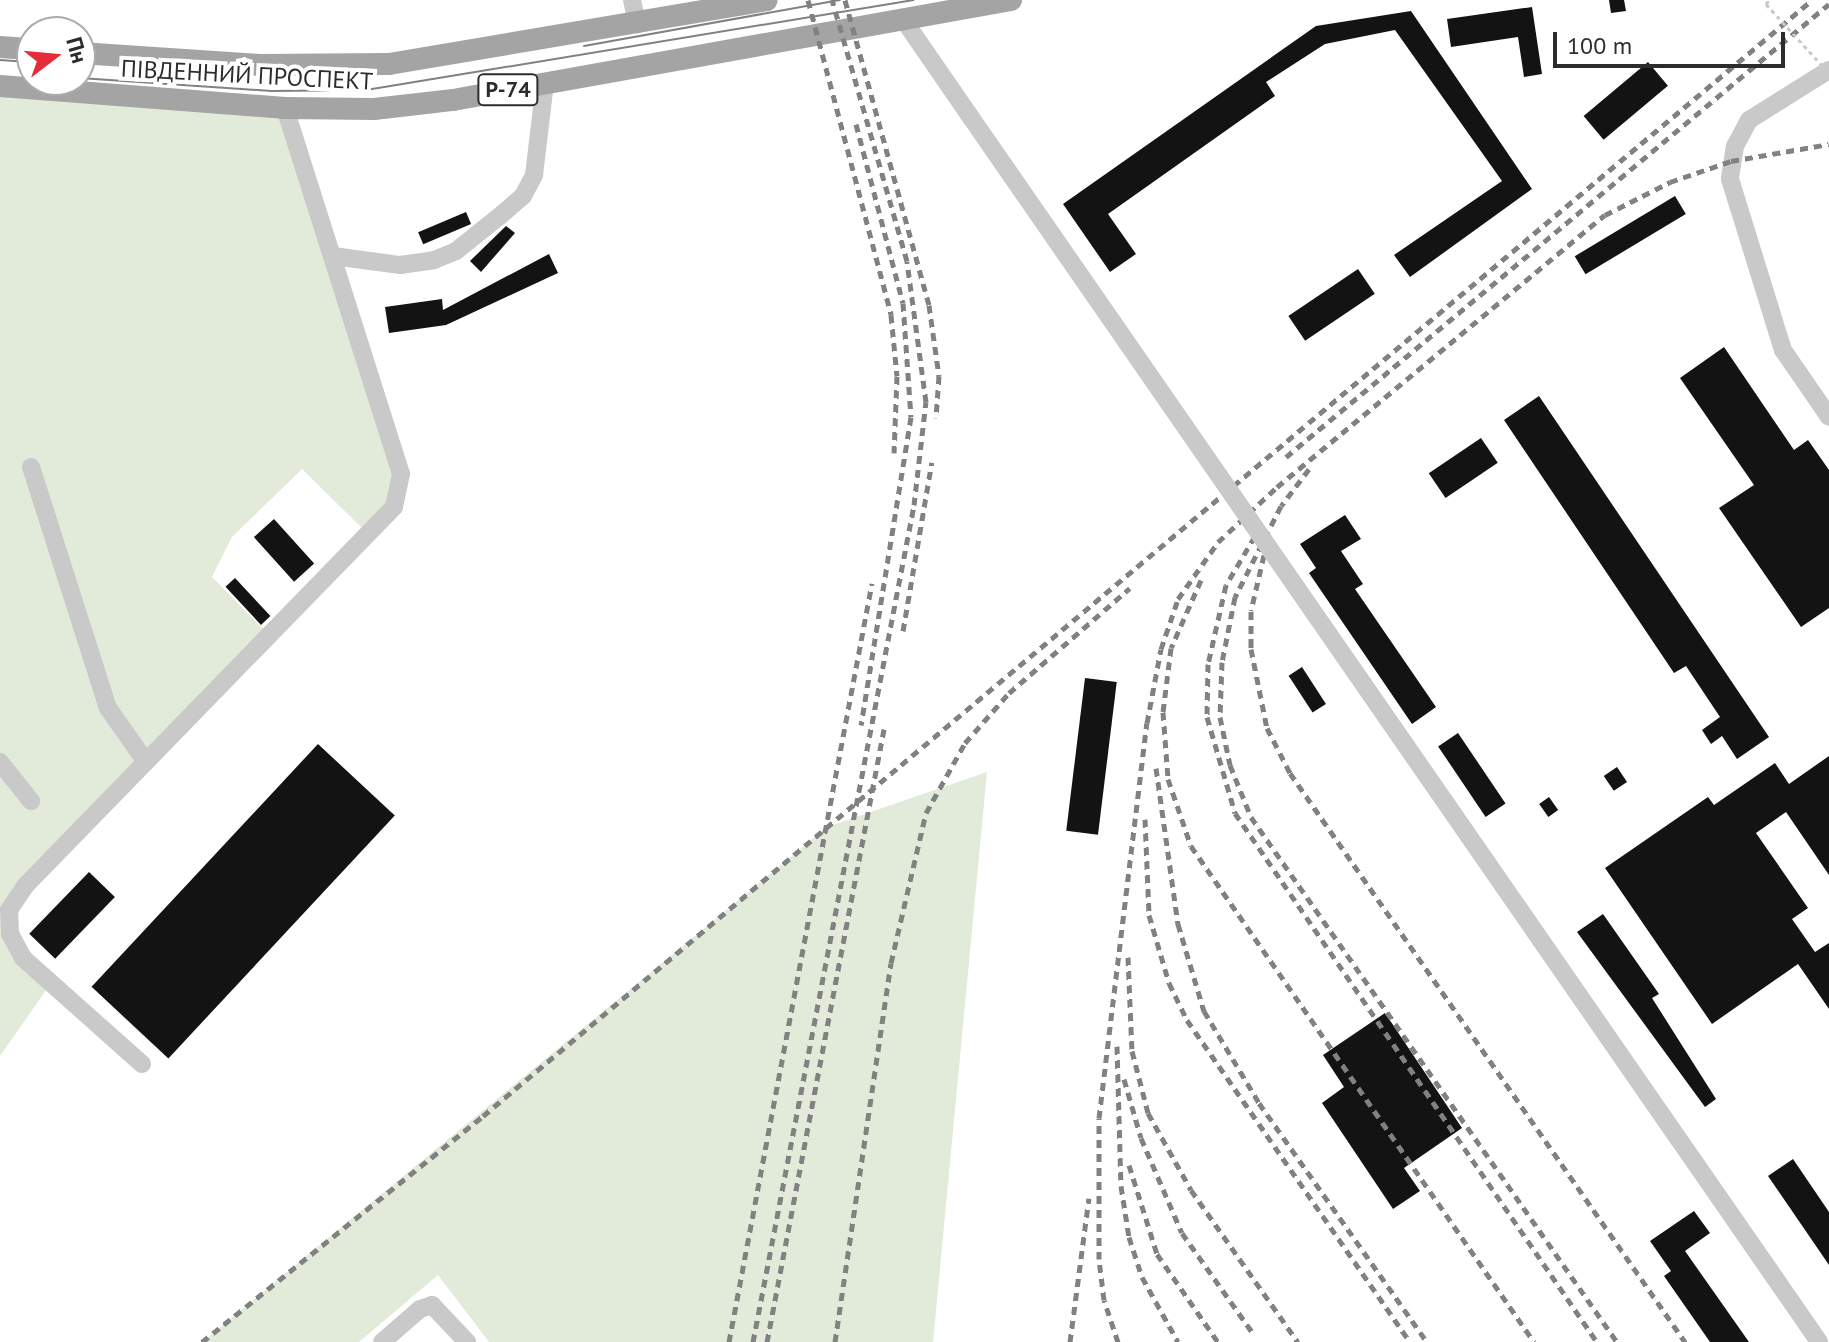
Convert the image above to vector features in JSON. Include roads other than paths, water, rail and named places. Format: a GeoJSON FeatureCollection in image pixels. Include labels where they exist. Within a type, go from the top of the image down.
{"type":"FeatureCollection","features":[{"type":"Feature","properties":{"kind":"main road","name":"ПІВДЕННИЙ ПРОСПЕКТ"},"geometry":{"type":"LineString","coordinates":[[96,54],[334,67],[428,59],[767,0]]}},
{"type":"Feature","properties":{"kind":"main road","name":"ПІВДЕННИЙ ПРОСПЕКТ"},"geometry":{"type":"LineString","coordinates":[[0,86],[285,108],[374,109],[545,83],[1011,0]]}},
{"type":"Feature","properties":{"kind":"street"},"geometry":{"type":"LineString","coordinates":[[632,0],[637,24]]}},
{"type":"Feature","properties":{"kind":"street"},"geometry":{"type":"LineString","coordinates":[[903,19],[1819,1342]]}},
{"type":"Feature","properties":{"kind":"street"},"geometry":{"type":"LineString","coordinates":[[1829,72],[1749,120],[1735,146],[1730,179],[1783,350],[1829,417]]}},
{"type":"Feature","properties":{"kind":"street"},"geometry":{"type":"LineString","coordinates":[[333,256],[400,265],[434,260],[456,251],[501,215],[523,196],[534,175],[545,83]]}},
{"type":"Feature","properties":{"kind":"street"},"geometry":{"type":"LineString","coordinates":[[142,1064],[23,958],[10,934],[9,910],[25,886],[394,507],[401,474],[285,108]]}},
{"type":"Feature","properties":{"kind":"street"},"geometry":{"type":"LineString","coordinates":[[31,467],[108,708],[146,762]]}},
{"type":"Feature","properties":{"kind":"street"},"geometry":{"type":"LineString","coordinates":[[0,762],[31,801]]}},
{"type":"Feature","properties":{"kind":"street"},"geometry":{"type":"LineString","coordinates":[[382,1342],[420,1309],[432,1305],[467,1342]]}},
{"type":"Feature","properties":{"kind":"tram line"},"geometry":{"type":"LineString","coordinates":[[584,46],[840,0]]}},
{"type":"Feature","properties":{"kind":"tram line"},"geometry":{"type":"LineString","coordinates":[[96,79],[272,91],[366,90],[914,0]]}},
{"type":"Feature","properties":{"kind":"tram line"},"geometry":{"type":"LineString","coordinates":[[0,60],[16,61]]}},
{"type":"Feature","properties":{"kind":"railway"},"geometry":{"type":"LineString","coordinates":[[808,0],[891,315],[897,376],[894,453]]}},
{"type":"Feature","properties":{"kind":"railway"},"geometry":{"type":"LineString","coordinates":[[753,1342],[914,505],[926,402],[907,261],[832,0]]}},
{"type":"Feature","properties":{"kind":"railway"},"geometry":{"type":"LineString","coordinates":[[845,0],[929,305],[939,376],[936,418]]}},
{"type":"Feature","properties":{"kind":"railway"},"geometry":{"type":"LineString","coordinates":[[202,1342],[483,1116],[1812,0]]}},
{"type":"Feature","properties":{"kind":"railway"},"geometry":{"type":"LineString","coordinates":[[1286,457],[1829,4]]}},
{"type":"Feature","properties":{"kind":"railway"},"geometry":{"type":"LineString","coordinates":[[856,124],[903,303],[911,417],[861,725]]}},
{"type":"Feature","properties":{"kind":"railway"},"geometry":{"type":"LineString","coordinates":[[1118,1342],[1104,1300],[1099,1259],[1099,1118],[1147,723],[1161,649],[1178,599],[1218,542],[1277,487],[1605,215],[1670,182],[1731,161],[1829,144]]}},
{"type":"Feature","properties":{"kind":"railway"},"geometry":{"type":"LineString","coordinates":[[903,631],[932,462]]}},
{"type":"Feature","properties":{"kind":"railway"},"geometry":{"type":"LineString","coordinates":[[1309,469],[1281,506],[1235,597],[1222,662],[1220,717],[1230,765],[1251,817],[1617,1342]]}},
{"type":"Feature","properties":{"kind":"railway"},"geometry":{"type":"LineString","coordinates":[[1255,536],[1226,585],[1208,664],[1207,717],[1235,813],[1597,1342]]}},
{"type":"Feature","properties":{"kind":"railway"},"geometry":{"type":"LineString","coordinates":[[1264,555],[1251,611],[1251,649],[1267,728],[1290,773],[1685,1342]]}},
{"type":"Feature","properties":{"kind":"railway"},"geometry":{"type":"LineString","coordinates":[[1201,580],[1171,648],[1163,712],[1168,779],[1191,846],[1534,1342]]}},
{"type":"Feature","properties":{"kind":"railway"},"geometry":{"type":"LineString","coordinates":[[729,1342],[872,583]]}},
{"type":"Feature","properties":{"kind":"railway"},"geometry":{"type":"LineString","coordinates":[[835,1342],[891,963],[926,813],[965,743],[1009,693],[1130,588]]}},
{"type":"Feature","properties":{"kind":"railway"},"geometry":{"type":"LineString","coordinates":[[767,1342],[884,729]]}},
{"type":"Feature","properties":{"kind":"railway"},"geometry":{"type":"LineString","coordinates":[[1156,768],[1178,924],[1204,1011],[1259,1103],[1427,1342]]}},
{"type":"Feature","properties":{"kind":"railway"},"geometry":{"type":"LineString","coordinates":[[1145,819],[1149,915],[1169,983],[1187,1020],[1410,1342]]}},
{"type":"Feature","properties":{"kind":"railway"},"geometry":{"type":"LineString","coordinates":[[1128,957],[1132,1051],[1148,1113],[1191,1190],[1298,1342]]}},
{"type":"Feature","properties":{"kind":"railway"},"geometry":{"type":"LineString","coordinates":[[1117,1046],[1121,1186],[1129,1237],[1142,1277],[1178,1342]]}},
{"type":"Feature","properties":{"kind":"railway"},"geometry":{"type":"LineString","coordinates":[[1124,1079],[1141,1138],[1182,1233],[1252,1332]]}},
{"type":"Feature","properties":{"kind":"railway"},"geometry":{"type":"LineString","coordinates":[[1129,1165],[1157,1254],[1218,1342]]}},
{"type":"Feature","properties":{"kind":"railway"},"geometry":{"type":"LineString","coordinates":[[1070,1342],[1089,1198]]}}]}
